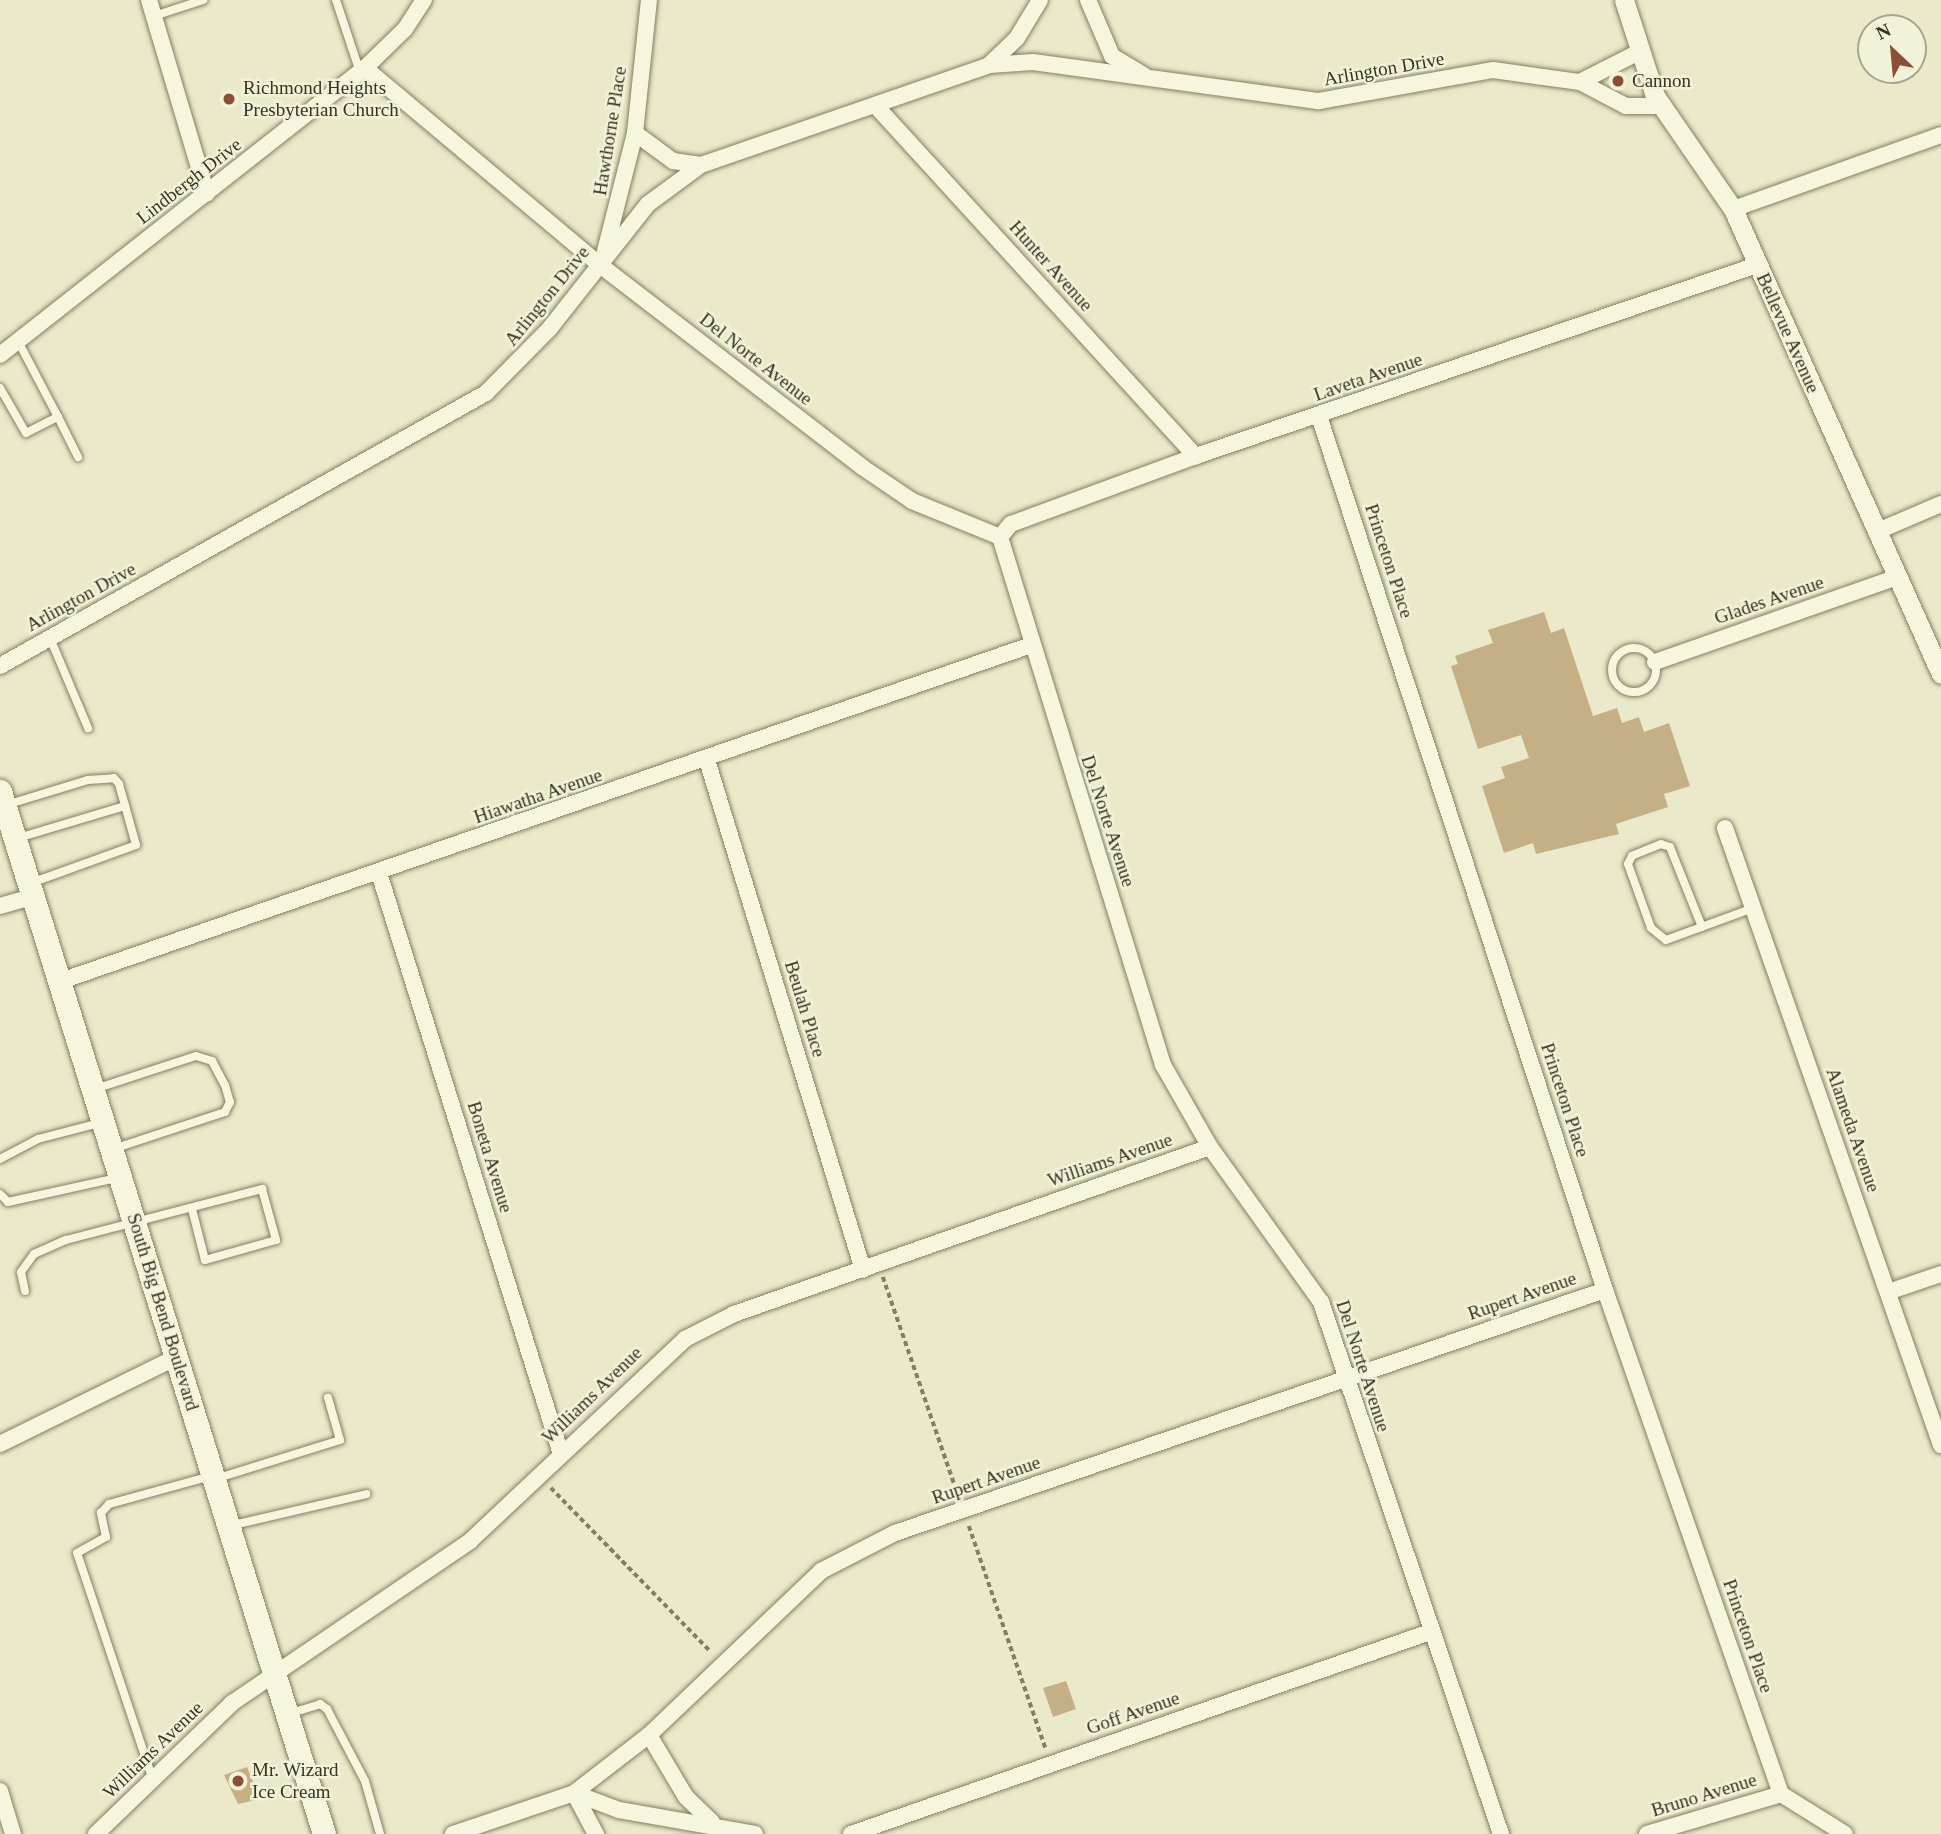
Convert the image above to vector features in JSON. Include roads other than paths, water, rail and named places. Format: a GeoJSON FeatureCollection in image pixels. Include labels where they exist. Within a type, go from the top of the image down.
{"type":"FeatureCollection","features":[{"type":"Feature","properties":{"kind":"main road","name":"South Big Bend Boulevard"},"geometry":{"type":"LineString","coordinates":[[6,818],[177,1357],[324,1834]]}},
{"type":"Feature","properties":{"kind":"street","name":"Lindbergh Drive"},"geometry":{"type":"LineString","coordinates":[[0,355],[362,70],[405,29],[424,0]]}},
{"type":"Feature","properties":{"kind":"street","name":"Hawthorne Place"},"geometry":{"type":"LineString","coordinates":[[600,265],[635,133],[649,0]]}},
{"type":"Feature","properties":{"kind":"street"},"geometry":{"type":"LineString","coordinates":[[989,65],[1017,38],[1040,0]]}},
{"type":"Feature","properties":{"kind":"street","name":"Arlington Drive"},"geometry":{"type":"LineString","coordinates":[[1088,0],[1112,56],[1153,80]]}},
{"type":"Feature","properties":{"kind":"street","name":"Bellevue Avenue"},"geometry":{"type":"LineString","coordinates":[[1624,0],[1661,106],[1733,209],[1941,674]]}},
{"type":"Feature","properties":{"kind":"street"},"geometry":{"type":"LineString","coordinates":[[152,8],[206,194]]}},
{"type":"Feature","properties":{"kind":"street"},"geometry":{"type":"LineString","coordinates":[[1580,82],[1642,51]]}},
{"type":"Feature","properties":{"kind":"street","name":"Arlington Drive"},"geometry":{"type":"LineString","coordinates":[[0,666],[468,405],[518,364],[648,204],[701,165],[989,65],[1033,62],[1319,101],[1493,70],[1580,82],[1626,106],[1661,106]]}},
{"type":"Feature","properties":{"kind":"street","name":"Del Norte Avenue"},"geometry":{"type":"LineString","coordinates":[[362,70],[600,265],[912,501],[1000,537],[1031,645],[1163,1065],[1210,1147],[1302,1268],[1321,1302],[1344,1380],[1501,1834]]}},
{"type":"Feature","properties":{"kind":"street","name":"Hunter Avenue"},"geometry":{"type":"LineString","coordinates":[[875,105],[1196,456]]}},
{"type":"Feature","properties":{"kind":"street"},"geometry":{"type":"LineString","coordinates":[[635,133],[673,161],[701,165]]}},
{"type":"Feature","properties":{"kind":"street"},"geometry":{"type":"LineString","coordinates":[[1733,209],[1941,135]]}},
{"type":"Feature","properties":{"kind":"street","name":"Laveta Avenue"},"geometry":{"type":"LineString","coordinates":[[1000,537],[1011,524],[1196,456],[1757,265]]}},
{"type":"Feature","properties":{"kind":"street","name":"Princeton Place"},"geometry":{"type":"LineString","coordinates":[[1319,416],[1605,1290],[1781,1794]]}},
{"type":"Feature","properties":{"kind":"street"},"geometry":{"type":"LineString","coordinates":[[1878,531],[1941,504]]}},
{"type":"Feature","properties":{"kind":"street","name":"Glades Avenue"},"geometry":{"type":"LineString","coordinates":[[1655,662],[1898,577]]}},
{"type":"Feature","properties":{"kind":"street","name":"Hiawatha Avenue"},"geometry":{"type":"LineString","coordinates":[[58,982],[707,760],[1031,645]]}},
{"type":"Feature","properties":{"kind":"street","name":"Beulah Place"},"geometry":{"type":"LineString","coordinates":[[707,760],[863,1270]]}},
{"type":"Feature","properties":{"kind":"street","name":"Alameda Avenue"},"geometry":{"type":"LineString","coordinates":[[1725,828],[1941,1445]]}},
{"type":"Feature","properties":{"kind":"street","name":"Boneta Avenue"},"geometry":{"type":"LineString","coordinates":[[379,873],[561,1454]]}},
{"type":"Feature","properties":{"kind":"street"},"geometry":{"type":"LineString","coordinates":[[0,906],[30,890]]}},
{"type":"Feature","properties":{"kind":"street","name":"Williams Avenue"},"geometry":{"type":"LineString","coordinates":[[96,1834],[232,1703],[470,1541],[542,1470],[685,1339],[734,1314],[1210,1147]]}},
{"type":"Feature","properties":{"kind":"street"},"geometry":{"type":"LineString","coordinates":[[1888,1292],[1941,1274]]}},
{"type":"Feature","properties":{"kind":"street","name":"Rupert Avenue"},"geometry":{"type":"LineString","coordinates":[[453,1834],[574,1793],[649,1735],[821,1571],[895,1532],[1605,1290]]}},
{"type":"Feature","properties":{"kind":"street"},"geometry":{"type":"LineString","coordinates":[[0,1444],[177,1357]]}},
{"type":"Feature","properties":{"kind":"street","name":"Goff Avenue"},"geometry":{"type":"LineString","coordinates":[[851,1834],[1430,1632]]}},
{"type":"Feature","properties":{"kind":"street"},"geometry":{"type":"LineString","coordinates":[[649,1735],[686,1797],[712,1822]]}},
{"type":"Feature","properties":{"kind":"street"},"geometry":{"type":"LineString","coordinates":[[0,1791],[13,1834]]}},
{"type":"Feature","properties":{"kind":"street"},"geometry":{"type":"LineString","coordinates":[[574,1793],[619,1810],[712,1822],[755,1834]]}},
{"type":"Feature","properties":{"kind":"street"},"geometry":{"type":"LineString","coordinates":[[574,1793],[596,1834]]}},
{"type":"Feature","properties":{"kind":"street","name":"Bruno Avenue"},"geometry":{"type":"LineString","coordinates":[[1647,1834],[1781,1794],[1845,1834]]}},
{"type":"Feature","properties":{"kind":"lane"},"geometry":{"type":"LineString","coordinates":[[152,8],[203,0]]}},
{"type":"Feature","properties":{"kind":"lane"},"geometry":{"type":"LineString","coordinates":[[336,0],[362,70]]}},
{"type":"Feature","properties":{"kind":"lane"},"geometry":{"type":"LineString","coordinates":[[18,341],[78,457]]}},
{"type":"Feature","properties":{"kind":"lane"},"geometry":{"type":"LineString","coordinates":[[0,388],[26,433],[58,417]]}},
{"type":"Feature","properties":{"kind":"lane"},"geometry":{"type":"LineString","coordinates":[[50,638],[88,728]]}},
{"type":"Feature","properties":{"kind":"lane"},"geometry":{"type":"LineString","coordinates":[[1639,648],[1655,662],[1652,683],[1640,692],[1614,681],[1611,667],[1624,650],[1639,648]]}},
{"type":"Feature","properties":{"kind":"lane"},"geometry":{"type":"LineString","coordinates":[[6,818],[106,778],[119,784],[136,845],[30,890]]}},
{"type":"Feature","properties":{"kind":"lane"},"geometry":{"type":"LineString","coordinates":[[6,818],[125,806]]}},
{"type":"Feature","properties":{"kind":"lane"},"geometry":{"type":"LineString","coordinates":[[1702,927],[1670,847],[1661,844],[1632,856],[1628,864],[1651,928],[1666,940],[1702,927],[1753,908]]}},
{"type":"Feature","properties":{"kind":"lane"},"geometry":{"type":"LineString","coordinates":[[93,1090],[196,1056],[212,1060],[225,1085],[230,1102],[225,1112],[111,1150]]}},
{"type":"Feature","properties":{"kind":"lane"},"geometry":{"type":"LineString","coordinates":[[0,1159],[38,1139],[103,1122]]}},
{"type":"Feature","properties":{"kind":"lane"},"geometry":{"type":"LineString","coordinates":[[0,1194],[8,1202],[120,1177]]}},
{"type":"Feature","properties":{"kind":"lane"},"geometry":{"type":"LineString","coordinates":[[25,1291],[21,1272],[34,1254],[262,1189],[276,1240],[205,1260],[192,1209]]}},
{"type":"Feature","properties":{"kind":"lane"},"geometry":{"type":"LineString","coordinates":[[153,1780],[77,1553],[106,1536],[100,1513],[109,1504],[340,1440],[328,1398]]}},
{"type":"Feature","properties":{"kind":"lane"},"geometry":{"type":"LineString","coordinates":[[229,1525],[366,1494]]}},
{"type":"Feature","properties":{"kind":"lane"},"geometry":{"type":"LineString","coordinates":[[287,1714],[320,1704],[327,1709],[365,1781],[380,1834]]}},
{"type":"Feature","properties":{"kind":"place","name":"Cannon"},"geometry":{"type":"Point","coordinates":[1618,81]}},
{"type":"Feature","properties":{"kind":"place","name":"Richmond Heights Presbyterian Church"},"geometry":{"type":"Point","coordinates":[229,99]}},
{"type":"Feature","properties":{"kind":"place","name":"Mr. Wizard Ice Cream"},"geometry":{"type":"Point","coordinates":[238,1781]}}]}
